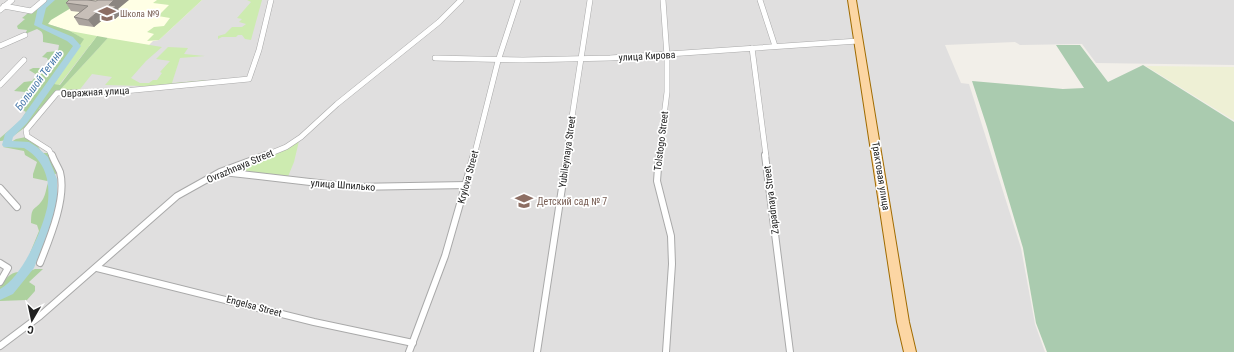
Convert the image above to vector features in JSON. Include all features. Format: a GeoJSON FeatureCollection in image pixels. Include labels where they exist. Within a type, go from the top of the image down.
{"type":"FeatureCollection","features":[{"type":"Feature","properties":{"kind":"main road","name":"Трактовая улица"},"geometry":{"type":"LineString","coordinates":[[852,0],[903,322],[910,352]]}},
{"type":"Feature","properties":{"kind":"street"},"geometry":{"type":"LineString","coordinates":[[2,8],[12,0]]}},
{"type":"Feature","properties":{"kind":"street"},"geometry":{"type":"LineString","coordinates":[[2,8],[31,10],[44,0]]}},
{"type":"Feature","properties":{"kind":"street","name":"Овражная улица"},"geometry":{"type":"LineString","coordinates":[[40,263],[55,226],[60,195],[60,173],[49,150],[27,136],[26,130],[58,93],[124,91],[249,79],[271,0]]}},
{"type":"Feature","properties":{"kind":"street","name":"Ovrazhnaya Street"},"geometry":{"type":"LineString","coordinates":[[0,346],[40,316],[97,268],[177,196],[220,172],[249,163],[286,147],[301,137],[337,104],[439,22],[461,0]]}},
{"type":"Feature","properties":{"kind":"street","name":"Krylova Street"},"geometry":{"type":"LineString","coordinates":[[409,352],[445,256],[467,185],[498,61],[518,0]]}},
{"type":"Feature","properties":{"kind":"street","name":"Yubileynaya Street"},"geometry":{"type":"LineString","coordinates":[[537,352],[590,0]]}},
{"type":"Feature","properties":{"kind":"street","name":"Tolstogo Street"},"geometry":{"type":"LineString","coordinates":[[663,0],[667,56],[667,92],[656,172],[670,236],[672,264],[666,352]]}},
{"type":"Feature","properties":{"kind":"street"},"geometry":{"type":"LineString","coordinates":[[760,0],[775,46]]}},
{"type":"Feature","properties":{"kind":"street"},"geometry":{"type":"LineString","coordinates":[[0,46],[7,41],[25,35]]}},
{"type":"Feature","properties":{"kind":"street"},"geometry":{"type":"LineString","coordinates":[[0,40],[7,41]]}},
{"type":"Feature","properties":{"kind":"street","name":"улица Кирова"},"geometry":{"type":"LineString","coordinates":[[435,58],[498,61],[667,56],[775,46],[858,41]]}},
{"type":"Feature","properties":{"kind":"street","name":"Zapadnaya Street"},"geometry":{"type":"LineString","coordinates":[[752,48],[790,352]]}},
{"type":"Feature","properties":{"kind":"street"},"geometry":{"type":"LineString","coordinates":[[0,85],[24,60]]}},
{"type":"Feature","properties":{"kind":"street","name":"улица Шпилько"},"geometry":{"type":"LineString","coordinates":[[220,172],[353,187],[467,185]]}},
{"type":"Feature","properties":{"kind":"street"},"geometry":{"type":"LineString","coordinates":[[0,188],[18,207]]}},
{"type":"Feature","properties":{"kind":"street"},"geometry":{"type":"LineString","coordinates":[[0,263],[8,268],[0,282]]}},
{"type":"Feature","properties":{"kind":"street","name":"Engelsa Street"},"geometry":{"type":"LineString","coordinates":[[97,268],[314,322],[413,343]]}},
{"type":"Feature","properties":{"kind":"shaded area"},"geometry":{"type":"Polygon","coordinates":[[[0,0],[1234,0],[1234,65],[1096,63],[1082,44],[1020,45],[1015,42],[945,45],[961,83],[969,84],[1021,248],[1035,324],[1045,352],[0,352],[0,0]]]}},
{"type":"Feature","properties":{"kind":"shaded area"},"geometry":{"type":"Polygon","coordinates":[[[64,0],[202,0],[159,40],[153,41],[149,45],[80,46],[70,31],[48,24],[52,9],[64,0]]]}},
{"type":"Feature","properties":{"kind":"shaded area"},"geometry":{"type":"Polygon","coordinates":[[[1056,45],[1080,45],[1108,82],[1143,65],[1234,122],[1234,352],[1047,352],[1036,323],[1023,248],[972,81],[1063,89],[1084,88],[1056,45]]]}},
{"type":"Feature","properties":{"kind":"shaded area"},"geometry":{"type":"Polygon","coordinates":[[[1146,66],[1234,67],[1234,120],[1230,118],[1146,66]]]}},
{"type":"Feature","properties":{"kind":"green space"},"geometry":{"type":"Polygon","coordinates":[[[44,0],[78,0],[76,5],[51,20],[48,24],[70,31],[84,39],[54,84],[60,85],[97,36],[108,38],[57,93],[39,109],[41,112],[33,120],[22,130],[9,138],[0,141],[0,138],[20,121],[26,112],[16,106],[25,92],[14,91],[24,82],[32,81],[37,75],[29,70],[33,68],[47,68],[49,63],[47,58],[42,57],[47,52],[58,51],[59,45],[43,42],[43,34],[41,31],[37,29],[25,34],[27,30],[18,29],[17,26],[25,19],[22,18],[44,0]]]}},
{"type":"Feature","properties":{"kind":"green space"},"geometry":{"type":"Polygon","coordinates":[[[157,0],[202,0],[159,40],[147,41],[154,34],[147,32],[154,27],[164,26],[170,18],[158,16],[169,5],[153,3],[157,0]]]}},
{"type":"Feature","properties":{"kind":"green space"},"geometry":{"type":"Polygon","coordinates":[[[247,0],[262,0],[251,40],[245,39],[242,35],[238,35],[236,37],[222,37],[218,39],[218,36],[225,34],[232,27],[242,27],[246,24],[239,22],[242,19],[237,18],[251,2],[247,0]]]}},
{"type":"Feature","properties":{"kind":"green space"},"geometry":{"type":"Polygon","coordinates":[[[70,31],[97,36],[59,85],[53,84],[83,39],[70,31]]]}},
{"type":"Feature","properties":{"kind":"green space"},"geometry":{"type":"Polygon","coordinates":[[[108,38],[162,47],[146,61],[131,78],[140,83],[149,83],[153,80],[157,80],[162,73],[160,72],[170,61],[156,59],[168,47],[188,48],[184,54],[205,56],[180,58],[172,83],[206,80],[207,82],[142,89],[144,86],[105,85],[112,77],[92,74],[77,93],[57,93],[108,38]]]}},
{"type":"Feature","properties":{"kind":"green space"},"geometry":{"type":"Polygon","coordinates":[[[26,137],[36,143],[42,153],[48,153],[58,172],[47,181],[33,178],[37,162],[25,155],[24,151],[3,147],[16,139],[26,137]]]}},
{"type":"Feature","properties":{"kind":"green space"},"geometry":{"type":"Polygon","coordinates":[[[299,141],[294,162],[287,179],[230,171],[269,157],[299,141]]]}},
{"type":"Feature","properties":{"kind":"green space"},"geometry":{"type":"Polygon","coordinates":[[[48,183],[56,185],[57,188],[53,228],[37,261],[33,262],[36,255],[30,253],[39,231],[37,225],[31,223],[32,213],[43,199],[48,183]]]}},
{"type":"Feature","properties":{"kind":"green space"},"geometry":{"type":"Polygon","coordinates":[[[35,269],[43,269],[29,282],[35,286],[35,291],[27,300],[0,301],[0,287],[8,277],[16,272],[19,272],[18,276],[35,269]]]}},
{"type":"Feature","properties":{"kind":"building"},"geometry":{"type":"Polygon","coordinates":[[[69,0],[114,0],[109,5],[116,6],[110,11],[101,9],[88,20],[74,17],[88,6],[66,3],[69,0]]]}},
{"type":"Feature","properties":{"kind":"waterway","name":"Большой Тегинь"},"geometry":{"type":"LineString","coordinates":[[0,295],[9,290],[30,265],[52,211],[52,179],[45,160],[34,149],[26,144],[7,145],[8,136],[24,121],[77,46],[70,39],[38,25],[42,7],[51,0]]}},
{"type":"Feature","properties":{"kind":"place","name":"Школа №9"},"geometry":{"type":"Point","coordinates":[107,14]}},
{"type":"Feature","properties":{"kind":"place","name":"Детский сад № 7"},"geometry":{"type":"Point","coordinates":[524,201]}}]}
